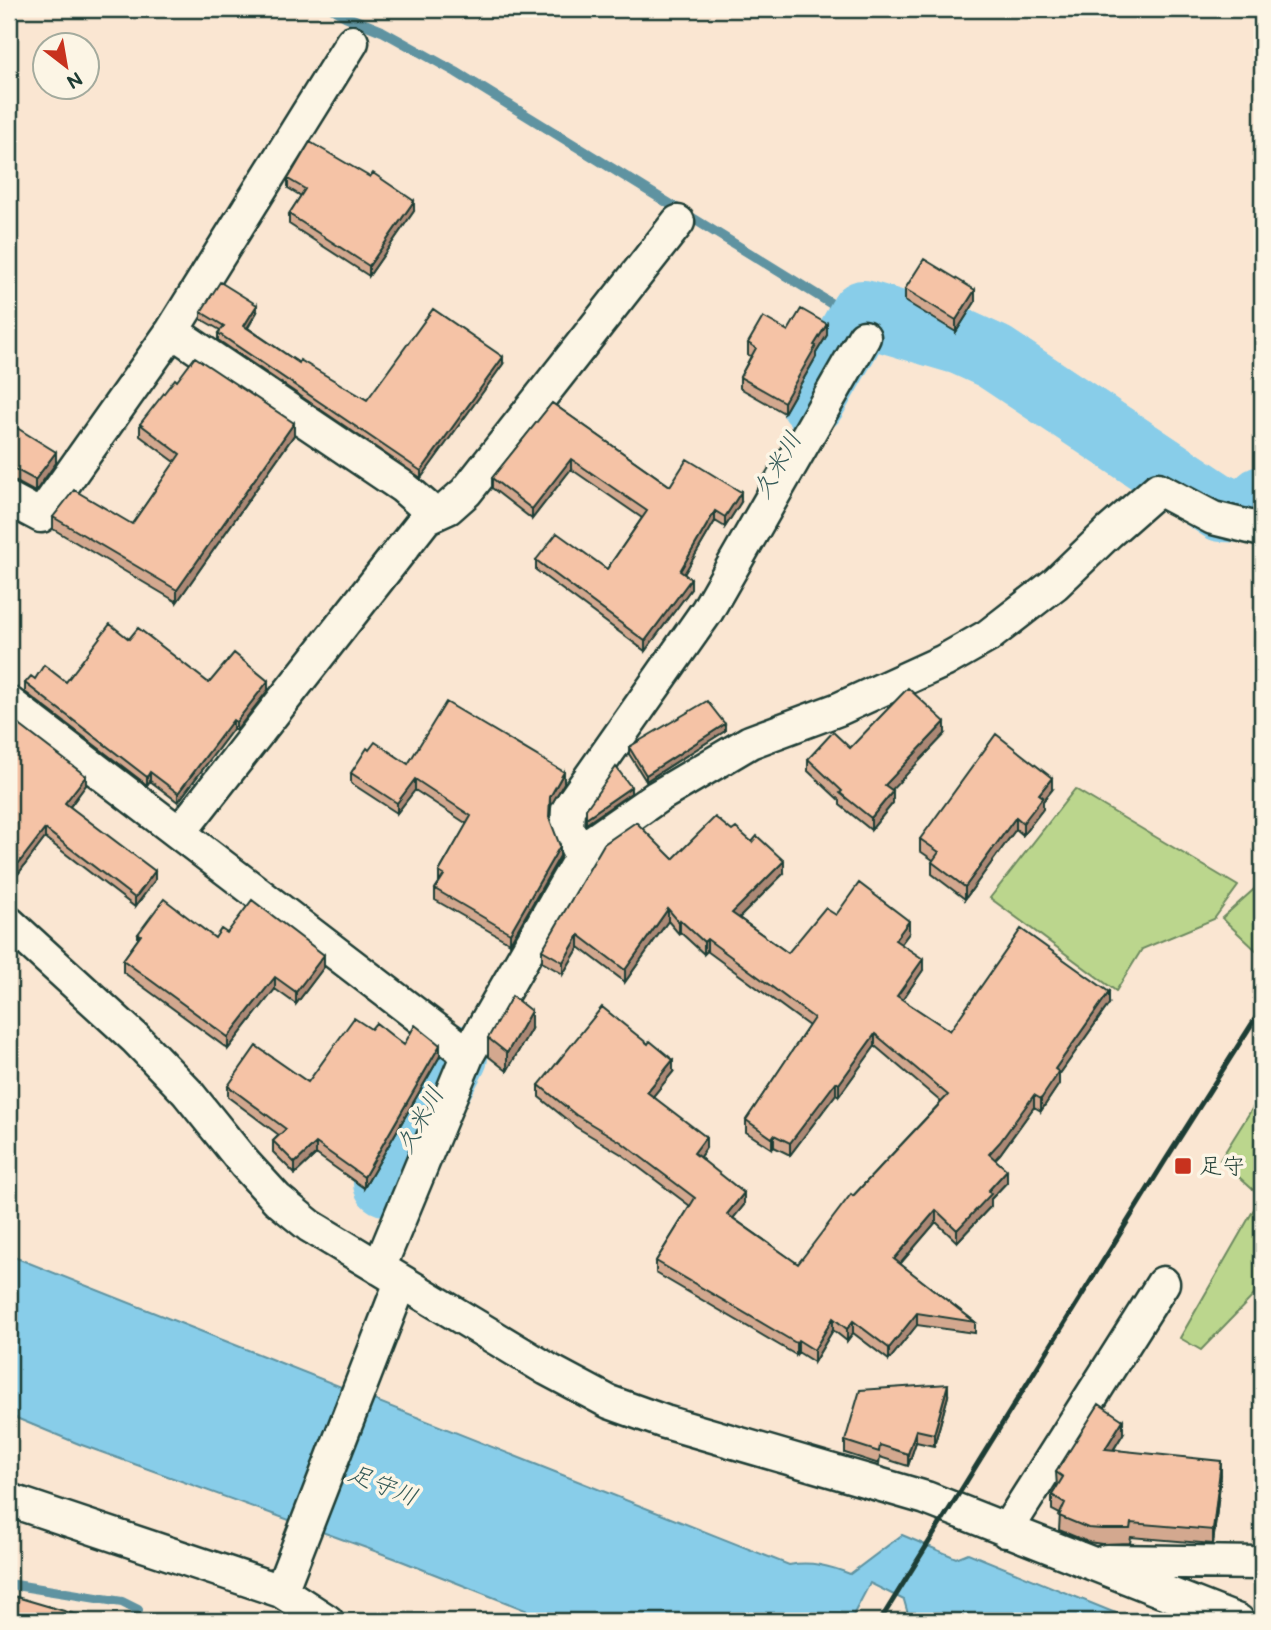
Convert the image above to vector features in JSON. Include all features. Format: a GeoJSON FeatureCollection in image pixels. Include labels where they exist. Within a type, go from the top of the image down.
{"type":"FeatureCollection","features":[{"type":"Feature","properties":{"kind":"street"},"geometry":{"type":"LineString","coordinates":[[9,499],[41,516],[173,331],[352,42]]}},
{"type":"Feature","properties":{"kind":"street"},"geometry":{"type":"LineString","coordinates":[[180,832],[426,518],[448,509],[466,492],[678,222]]}},
{"type":"Feature","properties":{"kind":"street"},"geometry":{"type":"LineString","coordinates":[[173,331],[403,487],[434,514]]}},
{"type":"Feature","properties":{"kind":"street"},"geometry":{"type":"LineString","coordinates":[[581,857],[567,828],[568,809],[707,611],[864,337]]}},
{"type":"Feature","properties":{"kind":"street"},"geometry":{"type":"LineString","coordinates":[[284,1584],[387,1317],[390,1275],[468,1054],[591,844],[657,797],[750,742],[839,709],[944,661],[988,636],[1055,584],[1158,489],[1213,518],[1262,530]]}},
{"type":"Feature","properties":{"kind":"street"},"geometry":{"type":"LineString","coordinates":[[9,703],[468,1054]]}},
{"type":"Feature","properties":{"kind":"street"},"geometry":{"type":"LineString","coordinates":[[9,923],[144,1047],[187,1092],[277,1199],[310,1226],[548,1369],[609,1402],[664,1422],[926,1498],[1238,1621]]}},
{"type":"Feature","properties":{"kind":"street"},"geometry":{"type":"LineString","coordinates":[[1006,1531],[1163,1283]]}},
{"type":"Feature","properties":{"kind":"street"},"geometry":{"type":"LineString","coordinates":[[9,1500],[284,1584],[327,1621]]}},
{"type":"Feature","properties":{"kind":"street"},"geometry":{"type":"LineString","coordinates":[[1087,1561],[1262,1563]]}},
{"type":"Feature","properties":{"kind":"green space"},"geometry":{"type":"Polygon","coordinates":[[[1075,789],[1238,886],[1214,919],[1142,949],[1116,991],[990,898],[1075,789]]]}},
{"type":"Feature","properties":{"kind":"green space"},"geometry":{"type":"Polygon","coordinates":[[[1262,882],[1262,956],[1222,918],[1262,882]]]}},
{"type":"Feature","properties":{"kind":"green space"},"geometry":{"type":"Polygon","coordinates":[[[1262,1093],[1262,1281],[1258,1291],[1201,1350],[1180,1338],[1261,1197],[1220,1160],[1262,1093]]]}},
{"type":"Feature","properties":{"kind":"water","name":"足守川"},"geometry":{"type":"Polygon","coordinates":[[[9,1255],[789,1565],[820,1565],[850,1574],[902,1535],[956,1558],[968,1553],[1135,1621],[910,1621],[904,1600],[870,1583],[850,1621],[553,1621],[394,1558],[79,1444],[9,1415],[9,1255]]]}},
{"type":"Feature","properties":{"kind":"building"},"geometry":{"type":"Polygon","coordinates":[[[310,142],[370,177],[373,173],[414,201],[369,266],[289,214],[305,189],[288,179],[310,142]]]}},
{"type":"Feature","properties":{"kind":"building"},"geometry":{"type":"Polygon","coordinates":[[[924,259],[975,290],[956,320],[905,289],[924,259]]]}},
{"type":"Feature","properties":{"kind":"building"},"geometry":{"type":"Polygon","coordinates":[[[220,282],[257,305],[244,326],[299,363],[300,360],[367,400],[433,309],[503,357],[421,471],[218,333],[224,326],[201,312],[220,282]]]}},
{"type":"Feature","properties":{"kind":"building"},"geometry":{"type":"Polygon","coordinates":[[[801,309],[827,324],[784,402],[740,377],[756,348],[748,343],[763,317],[788,331],[801,309]]]}},
{"type":"Feature","properties":{"kind":"building"},"geometry":{"type":"Polygon","coordinates":[[[195,357],[294,423],[177,590],[53,517],[74,490],[132,524],[180,454],[140,424],[195,357]]]}},
{"type":"Feature","properties":{"kind":"building"},"geometry":{"type":"Polygon","coordinates":[[[552,403],[670,486],[687,459],[741,492],[725,517],[715,511],[680,571],[691,579],[645,641],[536,560],[557,533],[607,569],[647,511],[571,459],[532,509],[492,478],[552,403]]]}},
{"type":"Feature","properties":{"kind":"building"},"geometry":{"type":"Polygon","coordinates":[[[9,423],[56,452],[35,480],[9,466],[9,423]]]}},
{"type":"Feature","properties":{"kind":"building"},"geometry":{"type":"Polygon","coordinates":[[[110,624],[129,639],[138,628],[209,683],[234,653],[268,681],[236,722],[233,720],[178,793],[150,772],[147,777],[25,683],[31,676],[35,679],[44,665],[66,682],[110,624]]]}},
{"type":"Feature","properties":{"kind":"building"},"geometry":{"type":"Polygon","coordinates":[[[908,688],[945,722],[885,785],[893,791],[871,818],[840,793],[842,791],[808,759],[833,732],[850,748],[908,688]]]}},
{"type":"Feature","properties":{"kind":"building"},"geometry":{"type":"Polygon","coordinates":[[[707,701],[725,724],[646,775],[629,747],[707,701]]]}},
{"type":"Feature","properties":{"kind":"building"},"geometry":{"type":"Polygon","coordinates":[[[446,702],[564,772],[550,797],[549,817],[560,846],[510,933],[435,889],[444,875],[439,872],[471,816],[415,779],[397,803],[351,773],[367,748],[369,750],[375,742],[408,764],[446,702]]]}},
{"type":"Feature","properties":{"kind":"building"},"geometry":{"type":"Polygon","coordinates":[[[9,717],[86,776],[65,803],[155,871],[135,898],[45,829],[18,864],[9,858],[9,717]]]}},
{"type":"Feature","properties":{"kind":"building"},"geometry":{"type":"Polygon","coordinates":[[[996,734],[1052,778],[1039,794],[1043,797],[1023,823],[1016,817],[965,887],[932,862],[939,852],[920,839],[996,734]]]}},
{"type":"Feature","properties":{"kind":"building"},"geometry":{"type":"Polygon","coordinates":[[[616,767],[631,787],[586,818],[586,809],[616,767]]]}},
{"type":"Feature","properties":{"kind":"building"},"geometry":{"type":"Polygon","coordinates":[[[715,817],[732,831],[736,828],[752,842],[757,836],[784,861],[732,913],[788,953],[825,908],[836,915],[859,883],[909,921],[895,940],[923,959],[897,996],[950,1031],[1021,929],[1109,992],[1055,1069],[1059,1072],[1041,1099],[1034,1095],[989,1154],[1007,1170],[988,1191],[991,1194],[957,1230],[936,1210],[894,1259],[975,1322],[917,1313],[889,1348],[853,1321],[847,1329],[833,1318],[814,1350],[798,1340],[796,1343],[656,1261],[695,1198],[621,1142],[576,1115],[539,1085],[602,1007],[648,1044],[650,1041],[673,1060],[647,1092],[706,1137],[694,1153],[744,1193],[727,1214],[798,1264],[851,1194],[853,1196],[948,1095],[875,1034],[839,1084],[836,1082],[790,1143],[774,1135],[772,1138],[746,1120],[814,1018],[707,939],[704,942],[680,920],[679,922],[668,909],[625,970],[579,935],[563,962],[542,950],[604,844],[636,822],[673,859],[715,817]]]}},
{"type":"Feature","properties":{"kind":"building"},"geometry":{"type":"Polygon","coordinates":[[[164,899],[215,938],[221,929],[227,933],[252,900],[324,955],[296,992],[275,977],[228,1037],[123,960],[164,899]]]}},
{"type":"Feature","properties":{"kind":"building"},"geometry":{"type":"Polygon","coordinates":[[[512,996],[531,1011],[507,1053],[488,1038],[512,996]]]}},
{"type":"Feature","properties":{"kind":"building"},"geometry":{"type":"Polygon","coordinates":[[[354,1018],[371,1029],[376,1023],[404,1045],[415,1025],[440,1045],[364,1177],[316,1143],[295,1163],[273,1141],[286,1129],[228,1086],[256,1046],[308,1082],[354,1018]]]}},
{"type":"Feature","properties":{"kind":"building"},"geometry":{"type":"Polygon","coordinates":[[[948,1384],[934,1434],[916,1430],[908,1454],[880,1445],[879,1452],[845,1441],[860,1390],[948,1384]]]}},
{"type":"Feature","properties":{"kind":"building"},"geometry":{"type":"Polygon","coordinates":[[[1099,1404],[1123,1420],[1105,1449],[1221,1461],[1213,1530],[1131,1523],[1130,1529],[1088,1528],[1059,1516],[1065,1503],[1052,1495],[1063,1477],[1056,1472],[1099,1404]]]}},
{"type":"Feature","properties":{"kind":"building"},"geometry":{"type":"Polygon","coordinates":[[[1262,1571],[1262,1598],[1255,1596],[1262,1571]]]}},
{"type":"Feature","properties":{"kind":"building"},"geometry":{"type":"Polygon","coordinates":[[[10,1595],[98,1621],[9,1621],[10,1595]]]}},
{"type":"Feature","properties":{"kind":"waterway"},"geometry":{"type":"LineString","coordinates":[[333,9],[382,31],[456,72],[835,306],[863,313]]}},
{"type":"Feature","properties":{"kind":"waterway","name":"久米川"},"geometry":{"type":"LineString","coordinates":[[813,401],[863,313],[961,342],[994,357],[1222,509],[1250,510],[1262,499]]}},
{"type":"Feature","properties":{"kind":"waterway","name":"久米川"},"geometry":{"type":"LineString","coordinates":[[386,1183],[455,1057]]}},
{"type":"Feature","properties":{"kind":"waterway"},"geometry":{"type":"LineString","coordinates":[[9,1584],[122,1602],[138,1610],[133,1621]]}},
{"type":"Feature","properties":{"kind":"railway"},"geometry":{"type":"LineString","coordinates":[[880,1621],[1262,1008]]}},
{"type":"Feature","properties":{"kind":"place","name":"足守"},"geometry":{"type":"Point","coordinates":[1183,1166]}}]}
